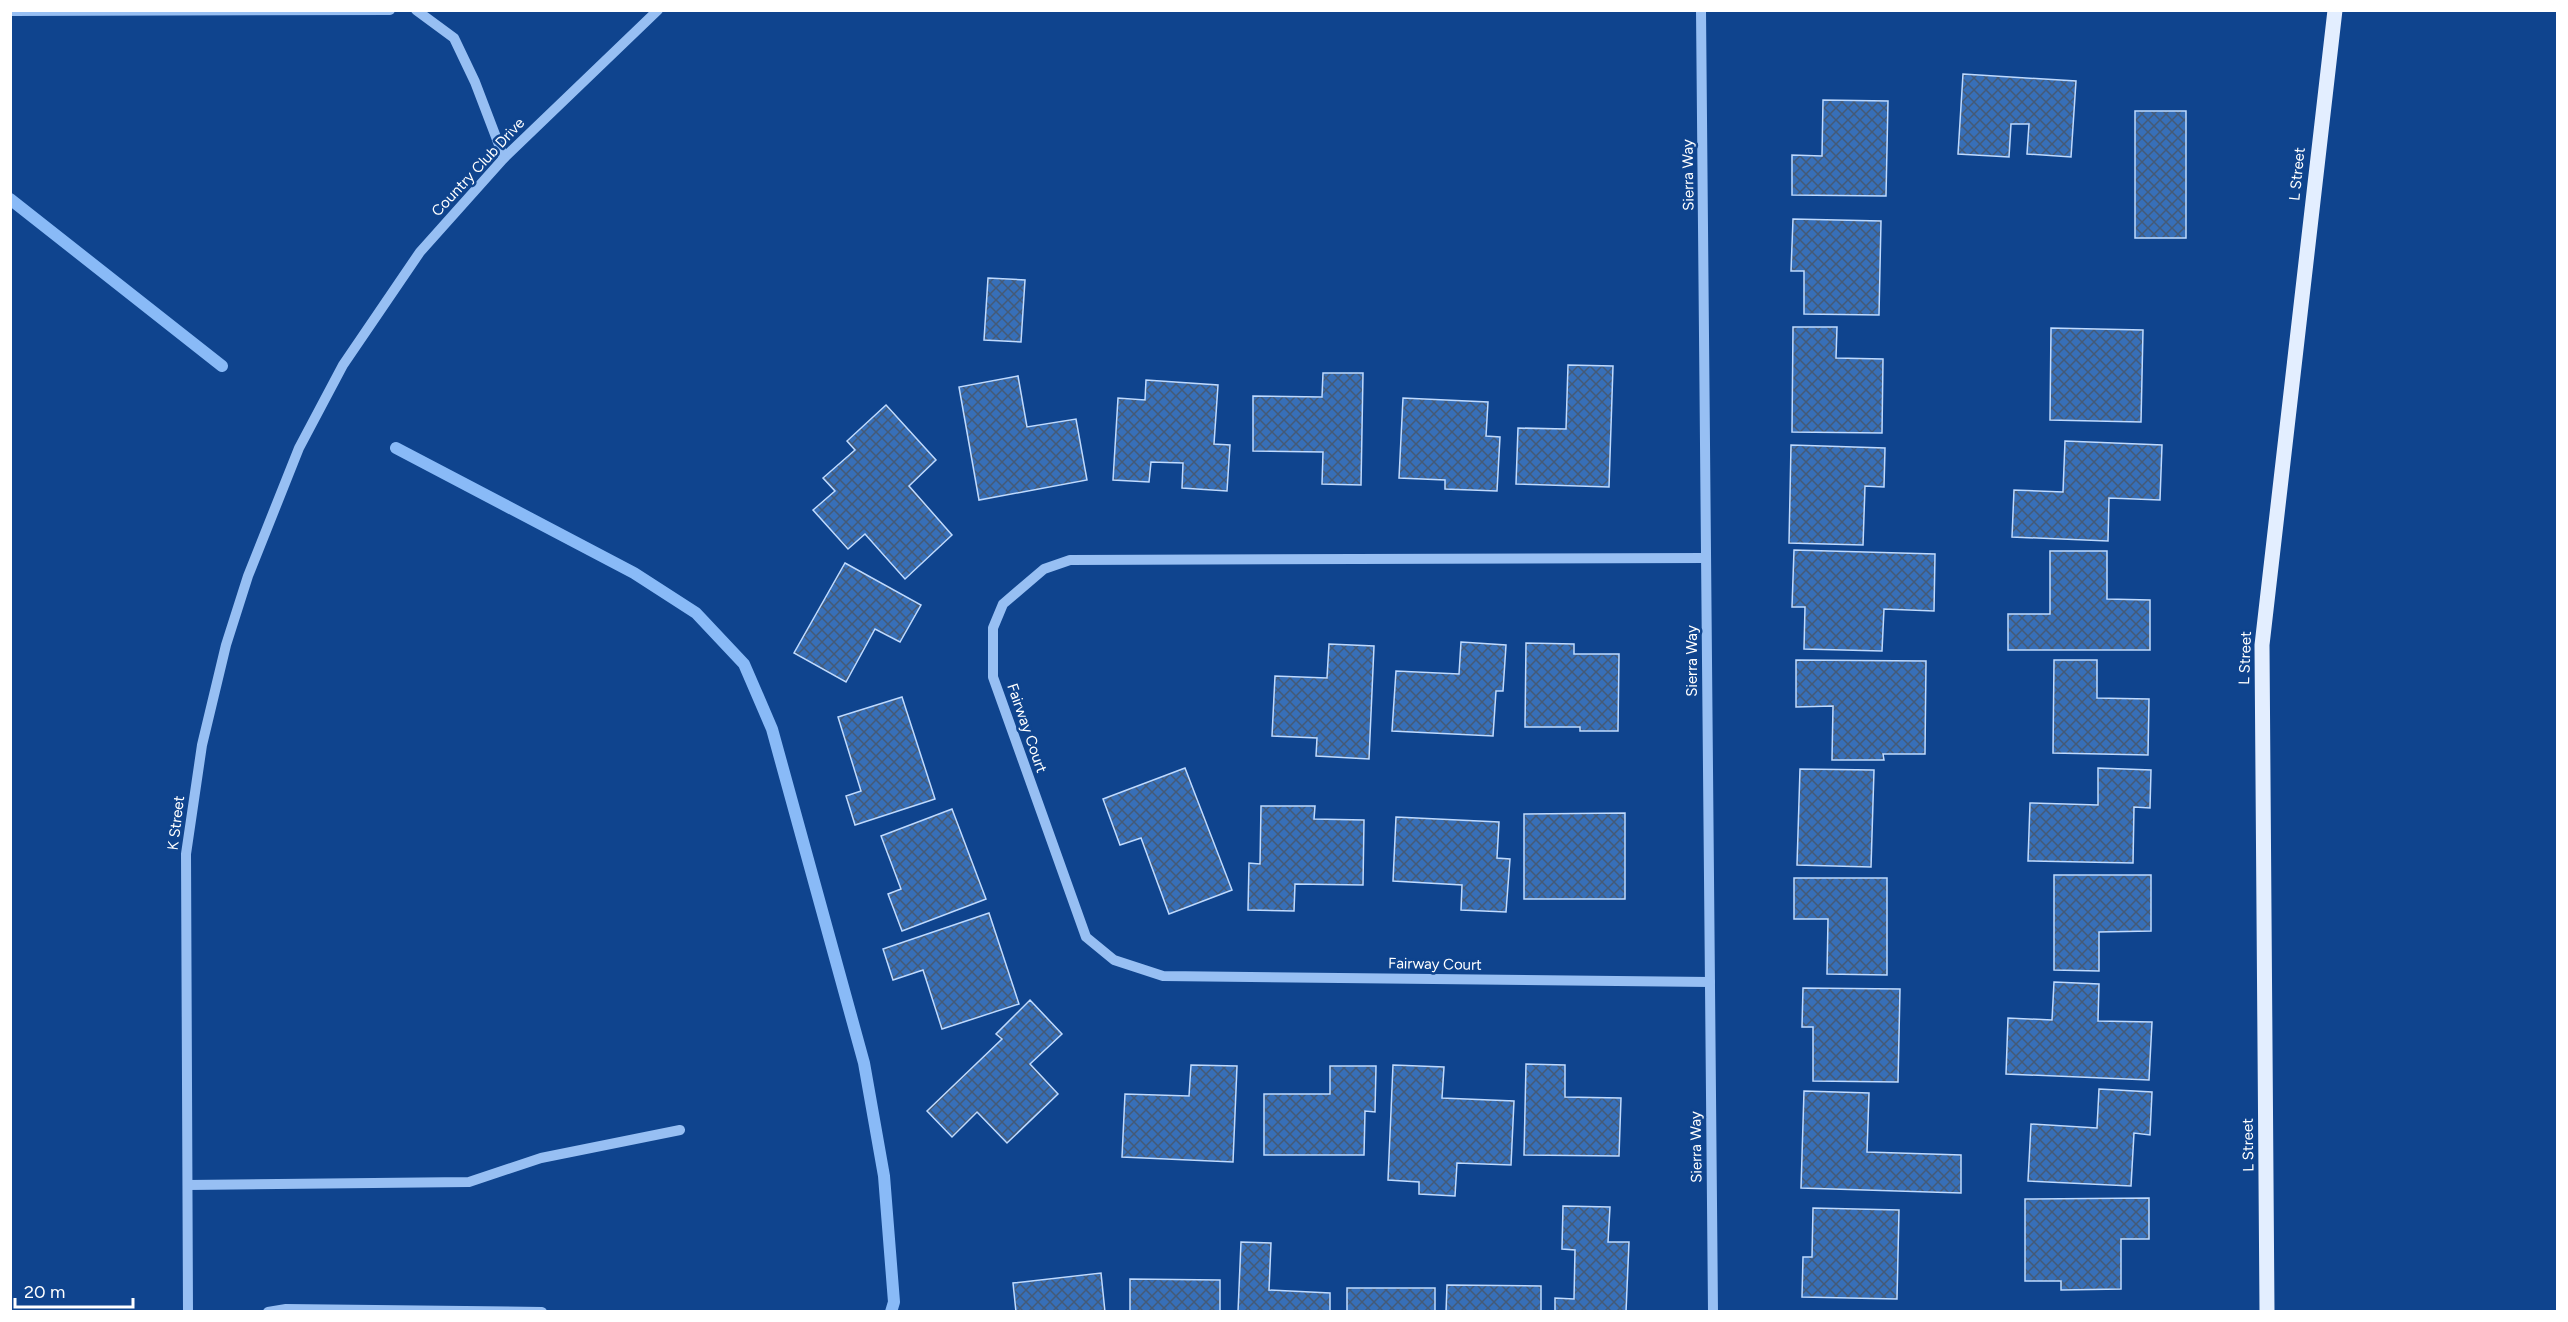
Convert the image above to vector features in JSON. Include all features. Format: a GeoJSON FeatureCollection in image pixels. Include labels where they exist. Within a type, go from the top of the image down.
{"type":"FeatureCollection","features":[{"type":"Feature","properties":{"kind":"main road","name":"L Street"},"geometry":{"type":"LineString","coordinates":[[2267,1311],[2262,645],[2334,10]]}},
{"type":"Feature","properties":{"kind":"street"},"geometry":{"type":"LineString","coordinates":[[10,11],[390,10]]}},
{"type":"Feature","properties":{"kind":"street"},"geometry":{"type":"LineString","coordinates":[[416,10],[453,38],[475,82],[504,158]]}},
{"type":"Feature","properties":{"kind":"street","name":"Country Club Drive"},"geometry":{"type":"LineString","coordinates":[[343,365],[420,252],[504,158],[658,10]]}},
{"type":"Feature","properties":{"kind":"street","name":"Sierra Way"},"geometry":{"type":"LineString","coordinates":[[1701,10],[1713,1311]]}},
{"type":"Feature","properties":{"kind":"street","name":"K Street"},"geometry":{"type":"LineString","coordinates":[[188,1311],[186,854],[200,755],[226,645],[248,576],[299,448],[343,365]]}},
{"type":"Feature","properties":{"kind":"street","name":"Fairway Court"},"geometry":{"type":"LineString","coordinates":[[1706,558],[1070,560],[1044,569],[1004,604],[993,628],[993,677],[1086,937],[1114,960],[1163,976],[1710,982]]}},
{"type":"Feature","properties":{"kind":"street"},"geometry":{"type":"LineString","coordinates":[[188,1185],[469,1182],[541,1158],[680,1130]]}},
{"type":"Feature","properties":{"kind":"street"},"geometry":{"type":"LineString","coordinates":[[268,1311],[286,1309],[542,1311]]}},
{"type":"Feature","properties":{"kind":"building"},"geometry":{"type":"Polygon","coordinates":[[[1963,74],[2076,81],[2071,157],[2027,154],[2029,124],[2011,124],[2009,157],[1958,154],[1963,74]]]}},
{"type":"Feature","properties":{"kind":"building"},"geometry":{"type":"Polygon","coordinates":[[[1823,100],[1888,101],[1886,196],[1792,195],[1792,155],[1822,156],[1823,100]]]}},
{"type":"Feature","properties":{"kind":"building"},"geometry":{"type":"Polygon","coordinates":[[[2135,111],[2186,111],[2186,238],[2135,238],[2135,111]]]}},
{"type":"Feature","properties":{"kind":"building"},"geometry":{"type":"Polygon","coordinates":[[[1793,219],[1881,221],[1879,315],[1804,314],[1804,271],[1791,271],[1793,219]]]}},
{"type":"Feature","properties":{"kind":"building"},"geometry":{"type":"Polygon","coordinates":[[[988,278],[1025,280],[1021,342],[984,340],[988,278]]]}},
{"type":"Feature","properties":{"kind":"building"},"geometry":{"type":"Polygon","coordinates":[[[1793,327],[1837,327],[1836,358],[1883,359],[1882,433],[1792,432],[1793,327]]]}},
{"type":"Feature","properties":{"kind":"building"},"geometry":{"type":"Polygon","coordinates":[[[2051,328],[2143,330],[2141,422],[2050,420],[2051,328]]]}},
{"type":"Feature","properties":{"kind":"building"},"geometry":{"type":"Polygon","coordinates":[[[1568,365],[1613,366],[1609,487],[1516,484],[1518,428],[1566,429],[1568,365]]]}},
{"type":"Feature","properties":{"kind":"building"},"geometry":{"type":"Polygon","coordinates":[[[1323,373],[1363,373],[1361,485],[1322,484],[1323,452],[1253,451],[1253,396],[1322,397],[1323,373]]]}},
{"type":"Feature","properties":{"kind":"building"},"geometry":{"type":"Polygon","coordinates":[[[1018,376],[1027,427],[1076,419],[1087,480],[979,500],[959,387],[1018,376]]]}},
{"type":"Feature","properties":{"kind":"building"},"geometry":{"type":"Polygon","coordinates":[[[1146,380],[1218,385],[1214,444],[1230,445],[1227,491],[1182,488],[1183,463],[1151,462],[1149,482],[1113,480],[1118,398],[1145,400],[1146,380]]]}},
{"type":"Feature","properties":{"kind":"building"},"geometry":{"type":"Polygon","coordinates":[[[1403,398],[1488,402],[1486,436],[1500,437],[1497,491],[1445,489],[1445,480],[1399,478],[1403,398]]]}},
{"type":"Feature","properties":{"kind":"building"},"geometry":{"type":"Polygon","coordinates":[[[886,405],[936,460],[909,486],[952,535],[905,579],[865,534],[848,549],[813,510],[835,491],[823,478],[855,450],[847,441],[886,405]]]}},
{"type":"Feature","properties":{"kind":"building"},"geometry":{"type":"Polygon","coordinates":[[[2065,441],[2162,445],[2160,500],[2109,498],[2108,541],[2012,537],[2014,490],[2063,492],[2065,441]]]}},
{"type":"Feature","properties":{"kind":"building"},"geometry":{"type":"Polygon","coordinates":[[[1791,445],[1885,448],[1884,487],[1865,486],[1863,545],[1789,543],[1791,445]]]}},
{"type":"Feature","properties":{"kind":"building"},"geometry":{"type":"Polygon","coordinates":[[[1794,550],[1935,554],[1934,611],[1884,609],[1882,651],[1804,649],[1805,607],[1792,607],[1794,550]]]}},
{"type":"Feature","properties":{"kind":"building"},"geometry":{"type":"Polygon","coordinates":[[[2050,551],[2107,551],[2107,599],[2150,600],[2150,650],[2008,650],[2008,614],[2050,614],[2050,551]]]}},
{"type":"Feature","properties":{"kind":"building"},"geometry":{"type":"Polygon","coordinates":[[[845,563],[921,605],[900,642],[875,629],[846,682],[794,653],[845,563]]]}},
{"type":"Feature","properties":{"kind":"building"},"geometry":{"type":"Polygon","coordinates":[[[1461,642],[1506,645],[1503,691],[1496,691],[1493,736],[1392,731],[1396,671],[1459,674],[1461,642]]]}},
{"type":"Feature","properties":{"kind":"building"},"geometry":{"type":"Polygon","coordinates":[[[1526,643],[1574,644],[1574,654],[1619,654],[1618,731],[1580,731],[1580,727],[1525,727],[1526,643]]]}},
{"type":"Feature","properties":{"kind":"building"},"geometry":{"type":"Polygon","coordinates":[[[1329,644],[1374,646],[1369,759],[1316,756],[1317,738],[1272,736],[1275,676],[1327,678],[1329,644]]]}},
{"type":"Feature","properties":{"kind":"building"},"geometry":{"type":"Polygon","coordinates":[[[1796,660],[1926,661],[1925,754],[1883,754],[1884,760],[1832,760],[1833,706],[1796,707],[1796,660]]]}},
{"type":"Feature","properties":{"kind":"building"},"geometry":{"type":"Polygon","coordinates":[[[2054,660],[2097,660],[2097,698],[2149,699],[2148,755],[2053,753],[2054,660]]]}},
{"type":"Feature","properties":{"kind":"building"},"geometry":{"type":"Polygon","coordinates":[[[902,697],[935,799],[855,825],[846,796],[861,791],[838,717],[902,697]]]}},
{"type":"Feature","properties":{"kind":"building"},"geometry":{"type":"Polygon","coordinates":[[[1185,768],[1232,890],[1169,914],[1141,838],[1120,845],[1103,799],[1185,768]]]}},
{"type":"Feature","properties":{"kind":"building"},"geometry":{"type":"Polygon","coordinates":[[[2098,768],[2151,770],[2150,808],[2134,807],[2133,863],[2028,861],[2030,803],[2098,805],[2098,768]]]}},
{"type":"Feature","properties":{"kind":"building"},"geometry":{"type":"Polygon","coordinates":[[[1800,769],[1874,770],[1871,867],[1797,865],[1800,769]]]}},
{"type":"Feature","properties":{"kind":"building"},"geometry":{"type":"Polygon","coordinates":[[[1261,806],[1315,806],[1314,819],[1364,820],[1363,885],[1295,884],[1294,911],[1248,910],[1249,863],[1260,864],[1261,806]]]}},
{"type":"Feature","properties":{"kind":"building"},"geometry":{"type":"Polygon","coordinates":[[[952,809],[986,899],[902,931],[888,894],[901,889],[881,836],[952,809]]]}},
{"type":"Feature","properties":{"kind":"building"},"geometry":{"type":"Polygon","coordinates":[[[1625,813],[1625,899],[1524,899],[1524,814],[1625,813]]]}},
{"type":"Feature","properties":{"kind":"building"},"geometry":{"type":"Polygon","coordinates":[[[1396,817],[1499,822],[1497,858],[1510,859],[1506,912],[1461,910],[1462,885],[1393,881],[1396,817]]]}},
{"type":"Feature","properties":{"kind":"building"},"geometry":{"type":"Polygon","coordinates":[[[2054,875],[2151,875],[2151,931],[2099,932],[2099,971],[2054,970],[2054,875]]]}},
{"type":"Feature","properties":{"kind":"building"},"geometry":{"type":"Polygon","coordinates":[[[1794,878],[1887,878],[1887,975],[1827,974],[1828,919],[1794,919],[1794,878]]]}},
{"type":"Feature","properties":{"kind":"building"},"geometry":{"type":"Polygon","coordinates":[[[989,913],[1019,1004],[942,1029],[923,970],[893,980],[883,949],[989,913]]]}},
{"type":"Feature","properties":{"kind":"building"},"geometry":{"type":"Polygon","coordinates":[[[2054,982],[2099,984],[2098,1021],[2152,1022],[2149,1080],[2006,1074],[2008,1018],[2052,1020],[2054,982]]]}},
{"type":"Feature","properties":{"kind":"building"},"geometry":{"type":"Polygon","coordinates":[[[1803,988],[1900,989],[1898,1082],[1813,1081],[1813,1027],[1802,1027],[1803,988]]]}},
{"type":"Feature","properties":{"kind":"building"},"geometry":{"type":"Polygon","coordinates":[[[1030,1000],[1062,1034],[1030,1064],[1058,1094],[1007,1143],[977,1112],[952,1137],[927,1111],[1002,1039],[996,1034],[1030,1000]]]}},
{"type":"Feature","properties":{"kind":"building"},"geometry":{"type":"Polygon","coordinates":[[[1526,1064],[1565,1065],[1565,1097],[1621,1098],[1619,1156],[1524,1155],[1526,1064]]]}},
{"type":"Feature","properties":{"kind":"building"},"geometry":{"type":"Polygon","coordinates":[[[1191,1065],[1237,1066],[1233,1162],[1122,1157],[1125,1094],[1189,1096],[1191,1065]]]}},
{"type":"Feature","properties":{"kind":"building"},"geometry":{"type":"Polygon","coordinates":[[[1393,1065],[1444,1067],[1442,1098],[1514,1101],[1511,1165],[1457,1163],[1455,1196],[1419,1194],[1419,1182],[1388,1180],[1393,1065]]]}},
{"type":"Feature","properties":{"kind":"building"},"geometry":{"type":"Polygon","coordinates":[[[1330,1066],[1376,1066],[1375,1112],[1365,1111],[1364,1155],[1264,1155],[1264,1094],[1330,1094],[1330,1066]]]}},
{"type":"Feature","properties":{"kind":"building"},"geometry":{"type":"Polygon","coordinates":[[[2099,1089],[2152,1092],[2150,1135],[2134,1133],[2131,1186],[2028,1181],[2031,1124],[2097,1128],[2099,1089]]]}},
{"type":"Feature","properties":{"kind":"building"},"geometry":{"type":"Polygon","coordinates":[[[1804,1091],[1869,1093],[1867,1152],[1961,1155],[1961,1193],[1801,1188],[1804,1091]]]}},
{"type":"Feature","properties":{"kind":"building"},"geometry":{"type":"Polygon","coordinates":[[[2149,1198],[2149,1239],[2121,1239],[2121,1289],[2061,1290],[2061,1281],[2025,1281],[2025,1199],[2149,1198]]]}},
{"type":"Feature","properties":{"kind":"building"},"geometry":{"type":"Polygon","coordinates":[[[1563,1206],[1610,1207],[1608,1242],[1629,1242],[1626,1312],[1555,1312],[1555,1298],[1574,1299],[1575,1250],[1562,1249],[1563,1206]]]}},
{"type":"Feature","properties":{"kind":"building"},"geometry":{"type":"Polygon","coordinates":[[[1813,1208],[1899,1210],[1897,1299],[1802,1297],[1803,1257],[1812,1257],[1813,1208]]]}},
{"type":"Feature","properties":{"kind":"building"},"geometry":{"type":"Polygon","coordinates":[[[1241,1242],[1271,1243],[1269,1290],[1330,1293],[1330,1312],[1238,1312],[1241,1242]]]}},
{"type":"Feature","properties":{"kind":"building"},"geometry":{"type":"Polygon","coordinates":[[[1101,1273],[1105,1312],[1016,1312],[1013,1283],[1101,1273]]]}},
{"type":"Feature","properties":{"kind":"building"},"geometry":{"type":"Polygon","coordinates":[[[1130,1279],[1220,1280],[1220,1312],[1130,1312],[1130,1279]]]}},
{"type":"Feature","properties":{"kind":"building"},"geometry":{"type":"Polygon","coordinates":[[[1447,1285],[1541,1286],[1541,1312],[1446,1312],[1447,1285]]]}},
{"type":"Feature","properties":{"kind":"building"},"geometry":{"type":"Polygon","coordinates":[[[1347,1288],[1435,1288],[1435,1312],[1347,1312],[1347,1288]]]}},
{"type":"Feature","properties":{"kind":"waterway"},"geometry":{"type":"LineString","coordinates":[[10,199],[222,366]]}},
{"type":"Feature","properties":{"kind":"waterway"},"geometry":{"type":"LineString","coordinates":[[396,448],[634,573],[696,613],[744,664],[772,729],[864,1063],[884,1176],[894,1302],[891,1312]]}}]}
